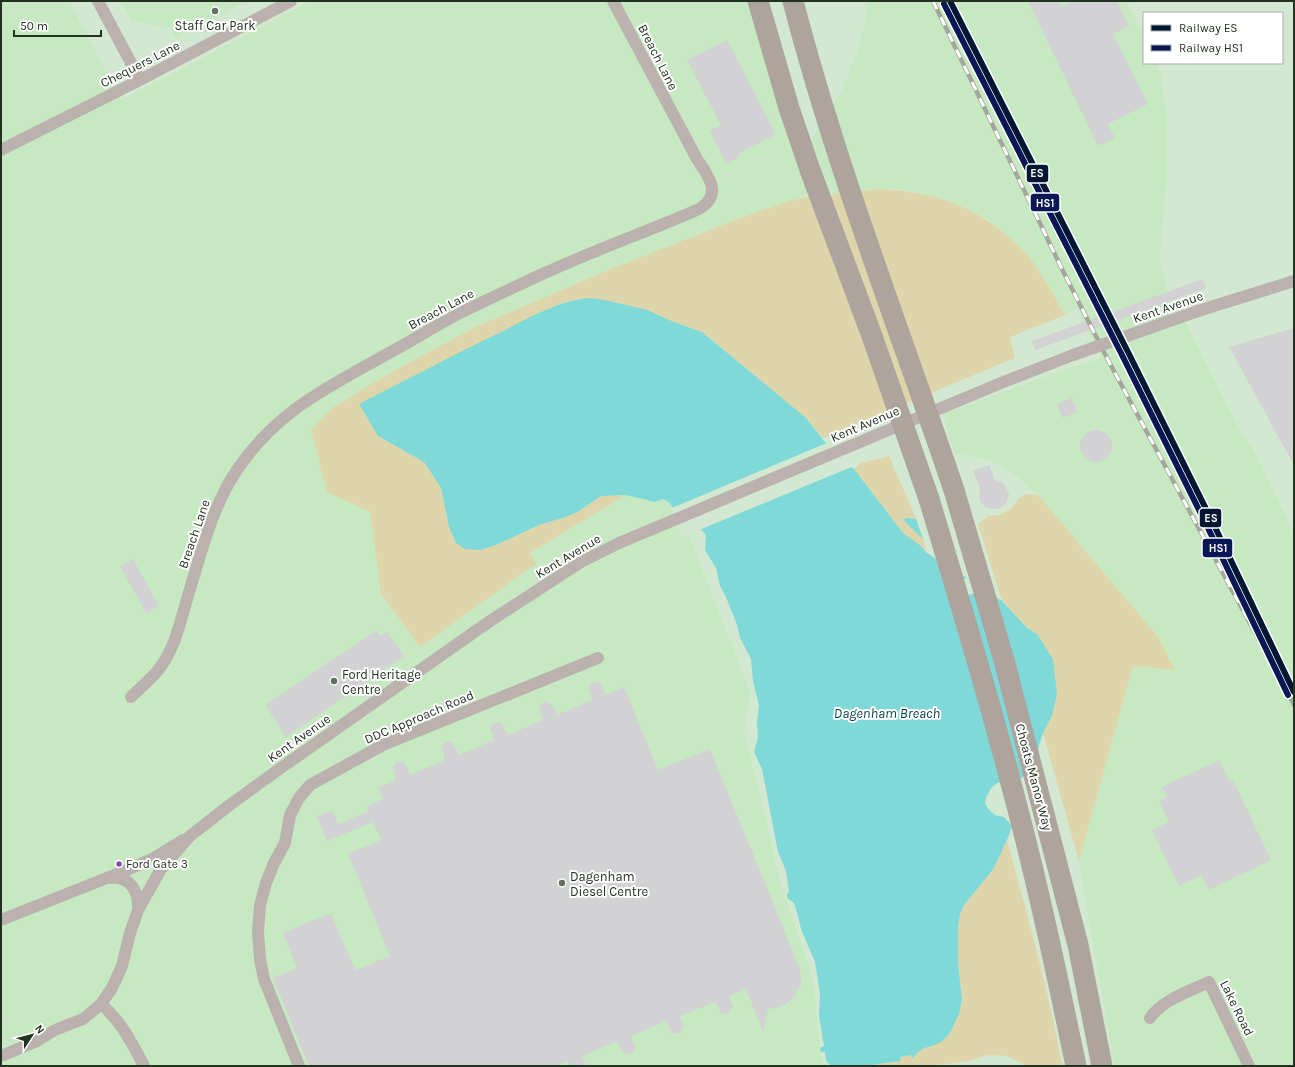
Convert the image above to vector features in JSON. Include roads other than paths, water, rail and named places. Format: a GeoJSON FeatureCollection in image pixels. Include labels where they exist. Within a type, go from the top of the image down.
{"type":"FeatureCollection","features":[{"type":"Feature","properties":{"kind":"highway","name":"Choats Manor Way"},"geometry":{"type":"LineString","coordinates":[[758,1],[789,108],[872,336],[929,499],[979,668],[1018,810],[1052,952],[1076,1066]]}},
{"type":"Feature","properties":{"kind":"highway","name":"Choats Manor Way"},"geometry":{"type":"LineString","coordinates":[[793,1],[843,172],[954,490],[1004,660],[1078,945],[1102,1066]]}},
{"type":"Feature","properties":{"kind":"street"},"geometry":{"type":"LineString","coordinates":[[98,1],[140,80]]}},
{"type":"Feature","properties":{"kind":"street","name":"Chequers Lane"},"geometry":{"type":"LineString","coordinates":[[1,150],[140,80],[291,1]]}},
{"type":"Feature","properties":{"kind":"street","name":"Breach Lane"},"geometry":{"type":"LineString","coordinates":[[131,697],[159,669],[177,636],[201,554],[218,505],[229,482],[237,468],[263,436],[281,419],[305,401],[331,385],[465,311],[562,265],[699,209],[708,202],[712,191],[709,176],[697,159],[613,1]]}},
{"type":"Feature","properties":{"kind":"street","name":"Kent Avenue"},"geometry":{"type":"LineString","coordinates":[[1,1056],[37,1041],[55,1030],[83,1019],[101,1004],[112,988],[122,966],[138,910],[161,869],[190,836],[272,774],[490,621],[581,562],[619,543],[675,519],[1001,383],[1073,355],[1198,311],[1294,281]]}},
{"type":"Feature","properties":{"kind":"street","name":"DDC Approach Road"},"geometry":{"type":"LineString","coordinates":[[299,1066],[264,979],[260,959],[258,932],[260,905],[266,883],[285,843],[290,815],[299,798],[310,785],[383,744],[598,658]]}},
{"type":"Feature","properties":{"kind":"street"},"geometry":{"type":"LineString","coordinates":[[1,920],[152,859],[190,836]]}},
{"type":"Feature","properties":{"kind":"street"},"geometry":{"type":"LineString","coordinates":[[104,879],[119,878],[130,884],[136,893],[138,910]]}},
{"type":"Feature","properties":{"kind":"street","name":"Lake Road"},"geometry":{"type":"LineString","coordinates":[[1150,1018],[1158,1008],[1169,1001],[1209,982],[1249,1066]]}},
{"type":"Feature","properties":{"kind":"street"},"geometry":{"type":"LineString","coordinates":[[101,1004],[117,1020],[144,1066]]}},
{"type":"Feature","properties":{"kind":"water","name":"Dagenham Breach"},"geometry":{"type":"Polygon","coordinates":[[[589,298],[605,300],[647,310],[676,323],[702,332],[806,418],[825,442],[854,469],[903,533],[921,546],[927,553],[967,578],[945,585],[950,601],[985,590],[1002,601],[1027,628],[1037,634],[1053,659],[1057,694],[1052,716],[1043,733],[1031,771],[1019,780],[997,783],[991,788],[986,798],[985,803],[989,810],[995,815],[1004,817],[1012,826],[994,868],[964,905],[960,914],[958,928],[958,962],[962,1000],[959,1014],[950,1033],[941,1042],[918,1052],[912,1059],[911,1055],[900,1057],[901,1061],[864,1066],[831,1066],[826,1060],[825,1052],[821,1052],[820,1048],[824,1046],[819,1016],[820,994],[815,962],[801,929],[794,903],[787,898],[787,894],[789,892],[786,871],[778,852],[762,769],[754,752],[758,737],[757,722],[759,706],[753,681],[751,659],[740,638],[737,625],[720,586],[716,568],[705,550],[706,535],[676,511],[669,502],[663,499],[655,502],[626,495],[601,496],[579,511],[566,517],[539,525],[496,545],[480,550],[465,549],[456,543],[449,527],[441,488],[424,462],[378,436],[359,404],[554,306],[589,298]]]}},
{"type":"Feature","properties":{"kind":"water"},"geometry":{"type":"Polygon","coordinates":[[[905,518],[916,519],[923,539],[904,521],[905,518]]]}},
{"type":"Feature","properties":{"kind":"railway"},"geometry":{"type":"LineString","coordinates":[[933,1],[1061,267],[1108,360],[1294,705]]}},
{"type":"Feature","properties":{"kind":"rail line","name":"ES"},"geometry":{"type":"LineString","coordinates":[[950,1],[1130,356],[1214,525],[1294,692]]}},
{"type":"Feature","properties":{"kind":"rail line","name":"HS1"},"geometry":{"type":"LineString","coordinates":[[944,4],[1124,359],[1208,528],[1288,695]]}},
{"type":"Feature","properties":{"kind":"place","name":"Staff Car Park"},"geometry":{"type":"Point","coordinates":[215,11]}},
{"type":"Feature","properties":{"kind":"place","name":"Ford Heritage Centre"},"geometry":{"type":"Point","coordinates":[334,681]}},
{"type":"Feature","properties":{"kind":"place","name":"Ford Gate 3"},"geometry":{"type":"Point","coordinates":[119,864]}},
{"type":"Feature","properties":{"kind":"place","name":"Dagenham Diesel Centre"},"geometry":{"type":"Point","coordinates":[562,883]}}]}
